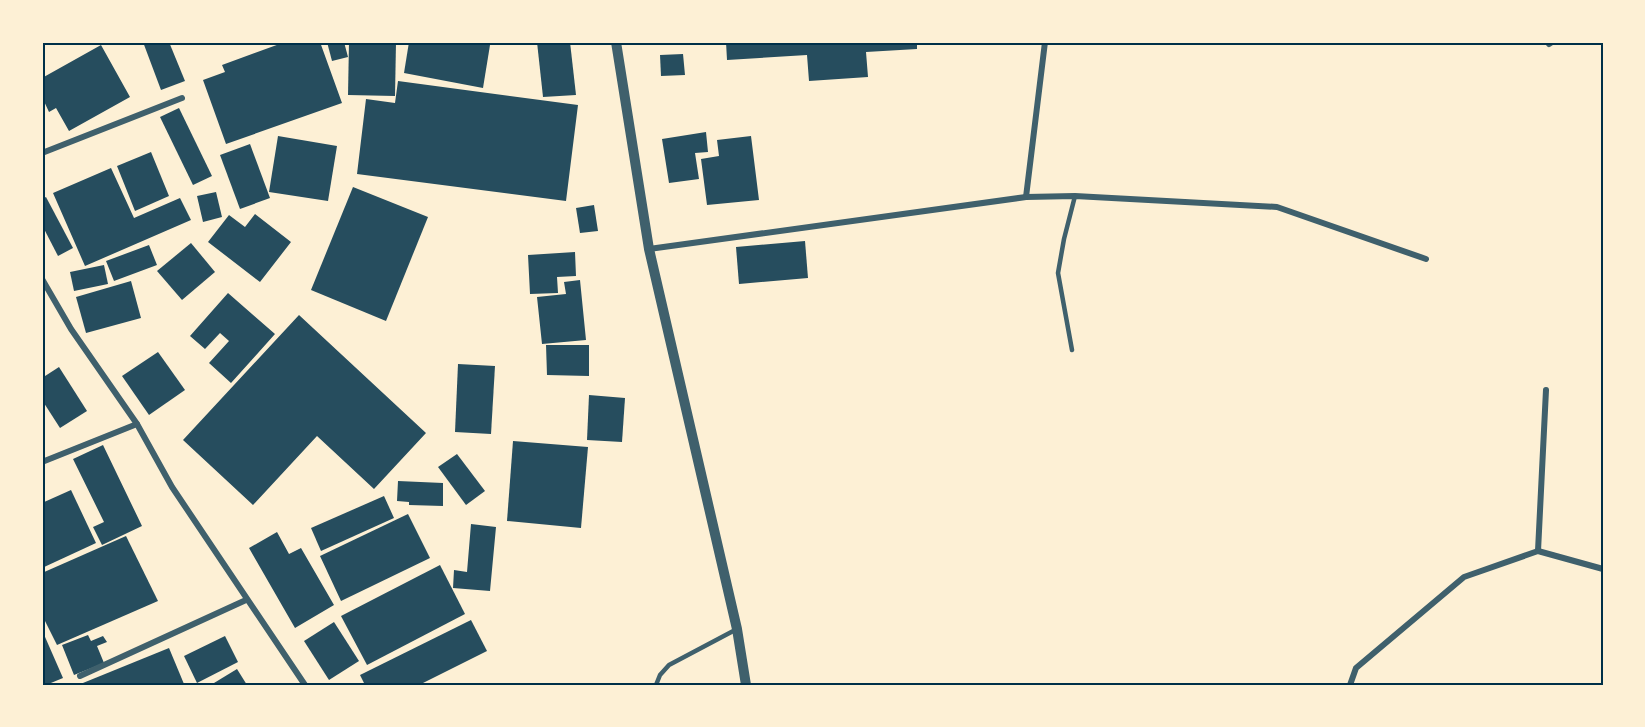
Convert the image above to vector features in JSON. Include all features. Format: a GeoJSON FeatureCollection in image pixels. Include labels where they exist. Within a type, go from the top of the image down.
{"type":"FeatureCollection","features":[{"type":"Feature","properties":{"kind":"street"},"geometry":{"type":"LineString","coordinates":[[616,42],[649,249],[737,629],[746,685]]}},
{"type":"Feature","properties":{"kind":"street"},"geometry":{"type":"LineString","coordinates":[[1026,197],[1045,42]]}},
{"type":"Feature","properties":{"kind":"street"},"geometry":{"type":"LineString","coordinates":[[42,153],[182,98]]}},
{"type":"Feature","properties":{"kind":"street"},"geometry":{"type":"LineString","coordinates":[[649,249],[1026,197],[1075,196],[1277,207],[1426,259]]}},
{"type":"Feature","properties":{"kind":"street"},"geometry":{"type":"LineString","coordinates":[[42,279],[71,329],[137,424],[172,487],[305,685]]}},
{"type":"Feature","properties":{"kind":"street"},"geometry":{"type":"LineString","coordinates":[[1538,551],[1545,390]]}},
{"type":"Feature","properties":{"kind":"street"},"geometry":{"type":"LineString","coordinates":[[42,462],[137,424]]}},
{"type":"Feature","properties":{"kind":"street"},"geometry":{"type":"LineString","coordinates":[[1350,685],[1356,668],[1464,577],[1538,551],[1603,569]]}},
{"type":"Feature","properties":{"kind":"street"},"geometry":{"type":"LineString","coordinates":[[80,676],[246,600]]}},
{"type":"Feature","properties":{"kind":"lane"},"geometry":{"type":"LineString","coordinates":[[1072,350],[1058,273],[1075,196]]}},
{"type":"Feature","properties":{"kind":"lane"},"geometry":{"type":"LineString","coordinates":[[656,685],[660,675],[669,665],[737,629]]}},
{"type":"Feature","properties":{"kind":"building"},"geometry":{"type":"Polygon","coordinates":[[[143,42],[169,42],[185,81],[161,90],[143,42]]]}},
{"type":"Feature","properties":{"kind":"building"},"geometry":{"type":"Polygon","coordinates":[[[285,42],[301,42],[301,44],[320,42],[342,103],[226,144],[203,80],[225,72],[222,65],[285,42]]]}},
{"type":"Feature","properties":{"kind":"building"},"geometry":{"type":"Polygon","coordinates":[[[327,42],[344,42],[348,57],[332,61],[327,42]]]}},
{"type":"Feature","properties":{"kind":"building"},"geometry":{"type":"Polygon","coordinates":[[[349,42],[396,42],[395,96],[348,95],[349,42]]]}},
{"type":"Feature","properties":{"kind":"building"},"geometry":{"type":"Polygon","coordinates":[[[409,42],[476,42],[490,45],[483,88],[404,73],[409,42]]]}},
{"type":"Feature","properties":{"kind":"building"},"geometry":{"type":"Polygon","coordinates":[[[537,42],[570,42],[576,95],[543,97],[537,42]]]}},
{"type":"Feature","properties":{"kind":"building"},"geometry":{"type":"Polygon","coordinates":[[[726,42],[917,42],[917,49],[866,52],[868,77],[809,81],[807,55],[727,60],[726,42]]]}},
{"type":"Feature","properties":{"kind":"building"},"geometry":{"type":"Polygon","coordinates":[[[101,45],[130,97],[69,131],[56,108],[49,112],[42,97],[42,91],[45,89],[42,78],[101,45]]]}},
{"type":"Feature","properties":{"kind":"building"},"geometry":{"type":"Polygon","coordinates":[[[683,54],[685,75],[661,76],[660,55],[683,54]]]}},
{"type":"Feature","properties":{"kind":"building"},"geometry":{"type":"Polygon","coordinates":[[[398,81],[578,105],[566,201],[357,174],[366,99],[395,103],[398,81]]]}},
{"type":"Feature","properties":{"kind":"building"},"geometry":{"type":"Polygon","coordinates":[[[179,108],[212,176],[193,185],[160,117],[179,108]]]}},
{"type":"Feature","properties":{"kind":"building"},"geometry":{"type":"Polygon","coordinates":[[[706,132],[708,152],[695,153],[699,179],[669,183],[662,139],[706,132]]]}},
{"type":"Feature","properties":{"kind":"building"},"geometry":{"type":"Polygon","coordinates":[[[278,136],[337,146],[328,201],[269,192],[278,136]]]}},
{"type":"Feature","properties":{"kind":"building"},"geometry":{"type":"Polygon","coordinates":[[[751,136],[759,200],[707,205],[701,159],[719,156],[717,140],[751,136]]]}},
{"type":"Feature","properties":{"kind":"building"},"geometry":{"type":"Polygon","coordinates":[[[250,144],[270,198],[240,209],[220,155],[250,144]]]}},
{"type":"Feature","properties":{"kind":"building"},"geometry":{"type":"Polygon","coordinates":[[[151,152],[169,196],[135,211],[117,166],[151,152]]]}},
{"type":"Feature","properties":{"kind":"building"},"geometry":{"type":"Polygon","coordinates":[[[111,168],[134,218],[180,198],[191,220],[85,266],[53,193],[111,168]]]}},
{"type":"Feature","properties":{"kind":"building"},"geometry":{"type":"Polygon","coordinates":[[[353,187],[428,217],[386,321],[311,290],[353,187]]]}},
{"type":"Feature","properties":{"kind":"building"},"geometry":{"type":"Polygon","coordinates":[[[216,192],[222,217],[203,222],[197,196],[216,192]]]}},
{"type":"Feature","properties":{"kind":"building"},"geometry":{"type":"Polygon","coordinates":[[[46,197],[73,248],[58,256],[42,225],[42,199],[46,197]]]}},
{"type":"Feature","properties":{"kind":"building"},"geometry":{"type":"Polygon","coordinates":[[[594,205],[598,231],[580,233],[576,208],[594,205]]]}},
{"type":"Feature","properties":{"kind":"building"},"geometry":{"type":"Polygon","coordinates":[[[255,214],[291,242],[260,282],[208,242],[229,215],[245,227],[255,214]]]}},
{"type":"Feature","properties":{"kind":"building"},"geometry":{"type":"Polygon","coordinates":[[[805,241],[808,278],[739,284],[736,247],[805,241]]]}},
{"type":"Feature","properties":{"kind":"building"},"geometry":{"type":"Polygon","coordinates":[[[191,243],[215,272],[182,300],[157,271],[191,243]]]}},
{"type":"Feature","properties":{"kind":"building"},"geometry":{"type":"Polygon","coordinates":[[[149,245],[157,265],[114,281],[106,261],[149,245]]]}},
{"type":"Feature","properties":{"kind":"building"},"geometry":{"type":"Polygon","coordinates":[[[575,252],[576,276],[557,277],[558,293],[530,294],[528,255],[575,252]]]}},
{"type":"Feature","properties":{"kind":"building"},"geometry":{"type":"Polygon","coordinates":[[[104,265],[108,284],[74,291],[70,272],[104,265]]]}},
{"type":"Feature","properties":{"kind":"building"},"geometry":{"type":"Polygon","coordinates":[[[580,280],[586,340],[542,344],[537,297],[566,294],[564,282],[580,280]]]}},
{"type":"Feature","properties":{"kind":"building"},"geometry":{"type":"Polygon","coordinates":[[[131,281],[141,318],[86,333],[76,297],[131,281]]]}},
{"type":"Feature","properties":{"kind":"building"},"geometry":{"type":"Polygon","coordinates":[[[228,293],[275,334],[231,383],[209,363],[229,341],[220,333],[205,349],[190,336],[228,293]]]}},
{"type":"Feature","properties":{"kind":"building"},"geometry":{"type":"Polygon","coordinates":[[[299,315],[426,433],[374,489],[317,436],[253,505],[183,440],[299,315]]]}},
{"type":"Feature","properties":{"kind":"building"},"geometry":{"type":"Polygon","coordinates":[[[546,345],[589,345],[589,376],[547,375],[546,345]]]}},
{"type":"Feature","properties":{"kind":"building"},"geometry":{"type":"Polygon","coordinates":[[[158,352],[185,390],[149,415],[122,376],[158,352]]]}},
{"type":"Feature","properties":{"kind":"building"},"geometry":{"type":"Polygon","coordinates":[[[458,364],[495,366],[491,434],[455,432],[458,364]]]}},
{"type":"Feature","properties":{"kind":"building"},"geometry":{"type":"Polygon","coordinates":[[[59,367],[87,411],[60,428],[42,400],[42,378],[59,367]]]}},
{"type":"Feature","properties":{"kind":"building"},"geometry":{"type":"Polygon","coordinates":[[[589,395],[625,398],[622,442],[587,440],[589,395]]]}},
{"type":"Feature","properties":{"kind":"building"},"geometry":{"type":"Polygon","coordinates":[[[513,441],[588,447],[581,528],[507,521],[513,441]]]}},
{"type":"Feature","properties":{"kind":"building"},"geometry":{"type":"Polygon","coordinates":[[[103,445],[142,526],[102,545],[93,527],[104,522],[73,459],[103,445]]]}},
{"type":"Feature","properties":{"kind":"building"},"geometry":{"type":"Polygon","coordinates":[[[457,454],[485,491],[466,505],[438,467],[457,454]]]}},
{"type":"Feature","properties":{"kind":"building"},"geometry":{"type":"Polygon","coordinates":[[[398,481],[443,483],[443,506],[409,505],[409,502],[397,501],[398,481]]]}},
{"type":"Feature","properties":{"kind":"building"},"geometry":{"type":"Polygon","coordinates":[[[71,490],[96,543],[42,568],[42,503],[71,490]]]}},
{"type":"Feature","properties":{"kind":"building"},"geometry":{"type":"Polygon","coordinates":[[[384,496],[394,518],[321,551],[311,528],[384,496]]]}},
{"type":"Feature","properties":{"kind":"building"},"geometry":{"type":"Polygon","coordinates":[[[408,514],[430,558],[341,601],[320,556],[408,514]]]}},
{"type":"Feature","properties":{"kind":"building"},"geometry":{"type":"Polygon","coordinates":[[[471,524],[496,527],[490,591],[453,588],[454,570],[467,572],[471,524]]]}},
{"type":"Feature","properties":{"kind":"building"},"geometry":{"type":"Polygon","coordinates":[[[277,532],[289,554],[301,548],[334,605],[295,628],[249,548],[277,532]]]}},
{"type":"Feature","properties":{"kind":"building"},"geometry":{"type":"Polygon","coordinates":[[[126,536],[158,601],[57,645],[42,615],[42,573],[126,536]]]}},
{"type":"Feature","properties":{"kind":"building"},"geometry":{"type":"Polygon","coordinates":[[[440,565],[465,614],[367,665],[341,616],[440,565]]]}},
{"type":"Feature","properties":{"kind":"building"},"geometry":{"type":"Polygon","coordinates":[[[471,620],[487,651],[419,685],[365,685],[360,675],[471,620]]]}},
{"type":"Feature","properties":{"kind":"building"},"geometry":{"type":"Polygon","coordinates":[[[334,622],[359,661],[329,680],[304,641],[334,622]]]}},
{"type":"Feature","properties":{"kind":"building"},"geometry":{"type":"Polygon","coordinates":[[[42,630],[63,678],[46,685],[42,685],[42,630]]]}},
{"type":"Feature","properties":{"kind":"building"},"geometry":{"type":"Polygon","coordinates":[[[88,635],[91,641],[103,636],[107,642],[97,646],[104,663],[74,675],[62,645],[88,635]]]}},
{"type":"Feature","properties":{"kind":"building"},"geometry":{"type":"Polygon","coordinates":[[[225,636],[238,662],[197,683],[184,656],[225,636]]]}},
{"type":"Feature","properties":{"kind":"building"},"geometry":{"type":"Polygon","coordinates":[[[169,648],[184,684],[78,685],[169,648]]]}},
{"type":"Feature","properties":{"kind":"building"},"geometry":{"type":"Polygon","coordinates":[[[237,669],[247,685],[215,685],[214,683],[237,669]]]}}]}
